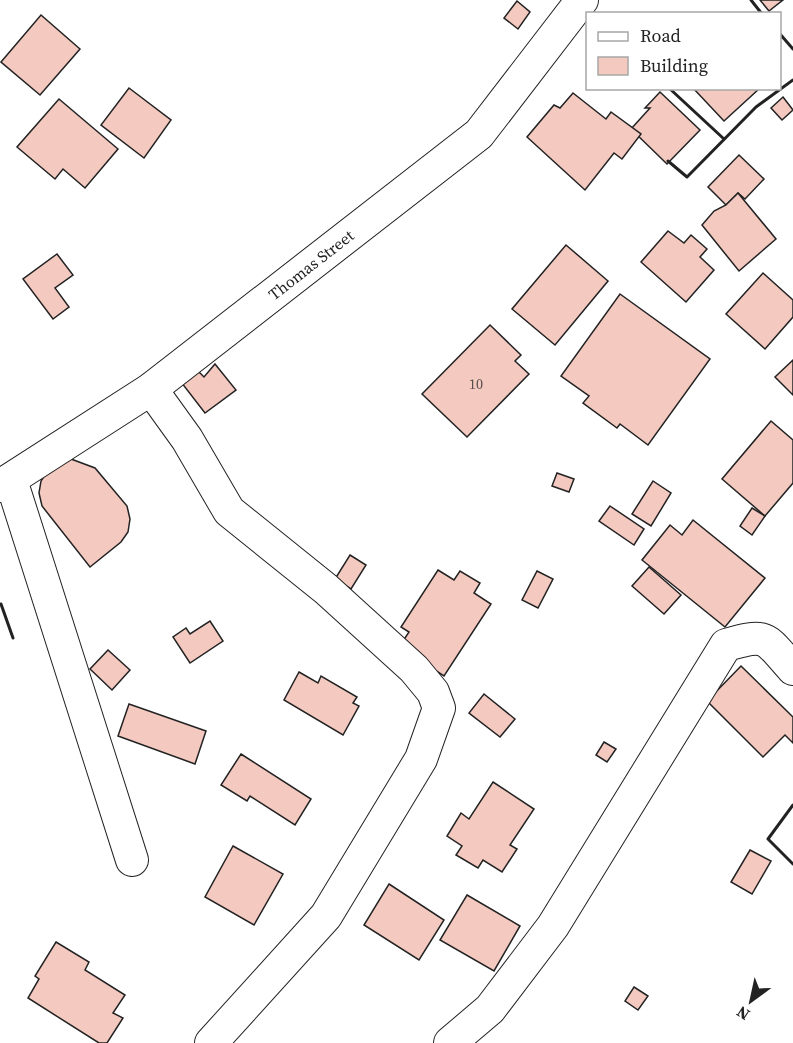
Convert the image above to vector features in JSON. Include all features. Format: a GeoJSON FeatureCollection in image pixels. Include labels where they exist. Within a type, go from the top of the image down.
{"type":"FeatureCollection","features":[{"type":"Feature","properties":{"kind":"street","name":"Thomas Street"},"geometry":{"type":"LineString","coordinates":[[5,483],[151,389],[325,256],[478,134],[582,0]]}},
{"type":"Feature","properties":{"kind":"street"},"geometry":{"type":"LineString","coordinates":[[151,389],[187,439],[229,511],[326,590],[414,669],[433,692],[439,708],[421,759],[326,916],[211,1043]]}},
{"type":"Feature","properties":{"kind":"street"},"geometry":{"type":"LineString","coordinates":[[5,483],[132,860]]}},
{"type":"Feature","properties":{"kind":"street"},"geometry":{"type":"LineString","coordinates":[[450,1043],[490,1009],[553,926],[726,645],[755,637],[765,638],[793,669]]}},
{"type":"Feature","properties":{"kind":"building"},"geometry":{"type":"Polygon","coordinates":[[[760,0],[783,0],[769,11],[760,0]]]}},
{"type":"Feature","properties":{"kind":"building"},"geometry":{"type":"Polygon","coordinates":[[[517,1],[530,12],[518,29],[504,18],[517,1]]]}},
{"type":"Feature","properties":{"kind":"building"},"geometry":{"type":"Polygon","coordinates":[[[41,15],[80,49],[40,95],[1,62],[41,15]]]}},
{"type":"Feature","properties":{"kind":"building"},"geometry":{"type":"Polygon","coordinates":[[[129,88],[171,120],[144,158],[101,125],[129,88]]]}},
{"type":"Feature","properties":{"kind":"building"},"geometry":{"type":"Polygon","coordinates":[[[695,90],[758,90],[724,121],[695,90]]]}},
{"type":"Feature","properties":{"kind":"building"},"geometry":{"type":"Polygon","coordinates":[[[660,92],[700,130],[667,164],[631,129],[650,108],[645,108],[660,92]]]}},
{"type":"Feature","properties":{"kind":"building"},"geometry":{"type":"Polygon","coordinates":[[[573,93],[606,119],[611,112],[641,134],[622,159],[614,153],[585,190],[527,137],[554,105],[560,108],[573,93]]]}},
{"type":"Feature","properties":{"kind":"building"},"geometry":{"type":"Polygon","coordinates":[[[783,97],[793,110],[782,120],[771,108],[783,97]]]}},
{"type":"Feature","properties":{"kind":"building"},"geometry":{"type":"Polygon","coordinates":[[[59,99],[118,149],[85,188],[63,169],[55,179],[17,147],[59,99]]]}},
{"type":"Feature","properties":{"kind":"building"},"geometry":{"type":"Polygon","coordinates":[[[739,155],[764,179],[745,199],[738,193],[726,205],[708,187],[739,155]]]}},
{"type":"Feature","properties":{"kind":"building"},"geometry":{"type":"Polygon","coordinates":[[[738,193],[776,239],[739,271],[702,225],[714,211],[726,205],[738,193]]]}},
{"type":"Feature","properties":{"kind":"building"},"geometry":{"type":"Polygon","coordinates":[[[668,231],[684,243],[691,235],[707,249],[700,257],[714,270],[686,302],[641,262],[668,231]]]}},
{"type":"Feature","properties":{"kind":"building"},"geometry":{"type":"Polygon","coordinates":[[[566,245],[608,281],[555,345],[512,309],[566,245]]]}},
{"type":"Feature","properties":{"kind":"building"},"geometry":{"type":"Polygon","coordinates":[[[57,254],[73,275],[55,288],[69,307],[53,319],[23,279],[57,254]]]}},
{"type":"Feature","properties":{"kind":"building"},"geometry":{"type":"Polygon","coordinates":[[[763,273],[793,300],[793,317],[765,349],[726,314],[763,273]]]}},
{"type":"Feature","properties":{"kind":"building"},"geometry":{"type":"Polygon","coordinates":[[[620,294],[710,359],[648,445],[620,424],[617,428],[583,403],[589,396],[561,376],[620,294]]]}},
{"type":"Feature","properties":{"kind":"building"},"geometry":{"type":"Polygon","coordinates":[[[490,325],[521,355],[515,361],[529,374],[467,437],[422,394],[490,325]]]}},
{"type":"Feature","properties":{"kind":"building"},"geometry":{"type":"Polygon","coordinates":[[[793,360],[793,395],[775,377],[793,360]]]}},
{"type":"Feature","properties":{"kind":"building"},"geometry":{"type":"Polygon","coordinates":[[[215,364],[236,390],[205,413],[181,382],[197,370],[204,377],[215,364]]]}},
{"type":"Feature","properties":{"kind":"building"},"geometry":{"type":"Polygon","coordinates":[[[771,421],[793,440],[793,483],[765,516],[722,479],[771,421]]]}},
{"type":"Feature","properties":{"kind":"building"},"geometry":{"type":"Polygon","coordinates":[[[71,459],[95,468],[127,506],[130,519],[128,532],[121,542],[90,567],[42,506],[39,493],[41,481],[48,470],[71,459]]]}},
{"type":"Feature","properties":{"kind":"building"},"geometry":{"type":"Polygon","coordinates":[[[557,473],[574,479],[569,492],[552,486],[557,473]]]}},
{"type":"Feature","properties":{"kind":"building"},"geometry":{"type":"Polygon","coordinates":[[[653,481],[671,493],[651,526],[632,514],[653,481]]]}},
{"type":"Feature","properties":{"kind":"building"},"geometry":{"type":"Polygon","coordinates":[[[610,506],[644,529],[634,545],[599,521],[610,506]]]}},
{"type":"Feature","properties":{"kind":"building"},"geometry":{"type":"Polygon","coordinates":[[[752,508],[765,516],[752,535],[740,526],[752,508]]]}},
{"type":"Feature","properties":{"kind":"building"},"geometry":{"type":"Polygon","coordinates":[[[693,520],[765,578],[725,627],[642,560],[670,525],[682,535],[693,520]]]}},
{"type":"Feature","properties":{"kind":"building"},"geometry":{"type":"Polygon","coordinates":[[[350,555],[366,565],[351,589],[335,579],[350,555]]]}},
{"type":"Feature","properties":{"kind":"building"},"geometry":{"type":"Polygon","coordinates":[[[649,567],[681,595],[664,614],[632,586],[649,567]]]}},
{"type":"Feature","properties":{"kind":"building"},"geometry":{"type":"Polygon","coordinates":[[[438,570],[454,580],[460,571],[480,583],[474,593],[491,604],[444,676],[399,647],[409,632],[401,627],[438,570]]]}},
{"type":"Feature","properties":{"kind":"building"},"geometry":{"type":"Polygon","coordinates":[[[537,571],[553,579],[538,608],[522,600],[537,571]]]}},
{"type":"Feature","properties":{"kind":"building"},"geometry":{"type":"Polygon","coordinates":[[[210,621],[223,641],[190,663],[173,637],[186,628],[190,634],[210,621]]]}},
{"type":"Feature","properties":{"kind":"building"},"geometry":{"type":"Polygon","coordinates":[[[108,650],[130,670],[112,690],[90,669],[108,650]]]}},
{"type":"Feature","properties":{"kind":"building"},"geometry":{"type":"Polygon","coordinates":[[[741,666],[793,717],[793,743],[785,735],[763,757],[707,701],[741,666]]]}},
{"type":"Feature","properties":{"kind":"building"},"geometry":{"type":"Polygon","coordinates":[[[299,672],[318,683],[321,676],[357,697],[353,703],[359,706],[343,735],[284,700],[299,672]]]}},
{"type":"Feature","properties":{"kind":"building"},"geometry":{"type":"Polygon","coordinates":[[[484,694],[515,719],[500,737],[469,713],[484,694]]]}},
{"type":"Feature","properties":{"kind":"building"},"geometry":{"type":"Polygon","coordinates":[[[129,704],[206,731],[195,764],[118,736],[129,704]]]}},
{"type":"Feature","properties":{"kind":"building"},"geometry":{"type":"Polygon","coordinates":[[[604,742],[616,749],[607,762],[596,755],[604,742]]]}},
{"type":"Feature","properties":{"kind":"building"},"geometry":{"type":"Polygon","coordinates":[[[241,754],[311,799],[295,825],[250,796],[247,801],[221,785],[241,754]]]}},
{"type":"Feature","properties":{"kind":"building"},"geometry":{"type":"Polygon","coordinates":[[[493,782],[534,809],[510,845],[517,849],[502,872],[483,860],[478,868],[456,855],[462,846],[447,836],[461,813],[469,819],[493,782]]]}},
{"type":"Feature","properties":{"kind":"building"},"geometry":{"type":"Polygon","coordinates":[[[233,846],[283,874],[254,925],[205,897],[233,846]]]}},
{"type":"Feature","properties":{"kind":"building"},"geometry":{"type":"Polygon","coordinates":[[[750,850],[771,861],[752,894],[731,882],[750,850]]]}},
{"type":"Feature","properties":{"kind":"building"},"geometry":{"type":"Polygon","coordinates":[[[389,884],[444,920],[419,960],[364,925],[389,884]]]}},
{"type":"Feature","properties":{"kind":"building"},"geometry":{"type":"Polygon","coordinates":[[[467,895],[520,926],[494,971],[440,940],[467,895]]]}},
{"type":"Feature","properties":{"kind":"building"},"geometry":{"type":"Polygon","coordinates":[[[56,942],[89,962],[85,970],[125,995],[113,1013],[123,1018],[107,1043],[99,1043],[28,998],[39,979],[35,976],[56,942]]]}},
{"type":"Feature","properties":{"kind":"building"},"geometry":{"type":"Polygon","coordinates":[[[634,987],[648,996],[638,1010],[625,1001],[634,987]]]}},
{"type":"Feature","properties":{"kind":"wall"},"geometry":{"type":"LineString","coordinates":[[751,0],[760,12]]}},
{"type":"Feature","properties":{"kind":"wall"},"geometry":{"type":"LineString","coordinates":[[781,35],[793,49]]}},
{"type":"Feature","properties":{"kind":"wall"},"geometry":{"type":"LineString","coordinates":[[781,89],[793,80]]}},
{"type":"Feature","properties":{"kind":"wall"},"geometry":{"type":"LineString","coordinates":[[671,90],[724,139]]}},
{"type":"Feature","properties":{"kind":"wall"},"geometry":{"type":"LineString","coordinates":[[668,161],[687,177],[756,107],[779,90]]}},
{"type":"Feature","properties":{"kind":"wall"},"geometry":{"type":"LineString","coordinates":[[1,604],[13,638]]}},
{"type":"Feature","properties":{"kind":"wall"},"geometry":{"type":"LineString","coordinates":[[793,805],[768,839],[793,864]]}}]}
